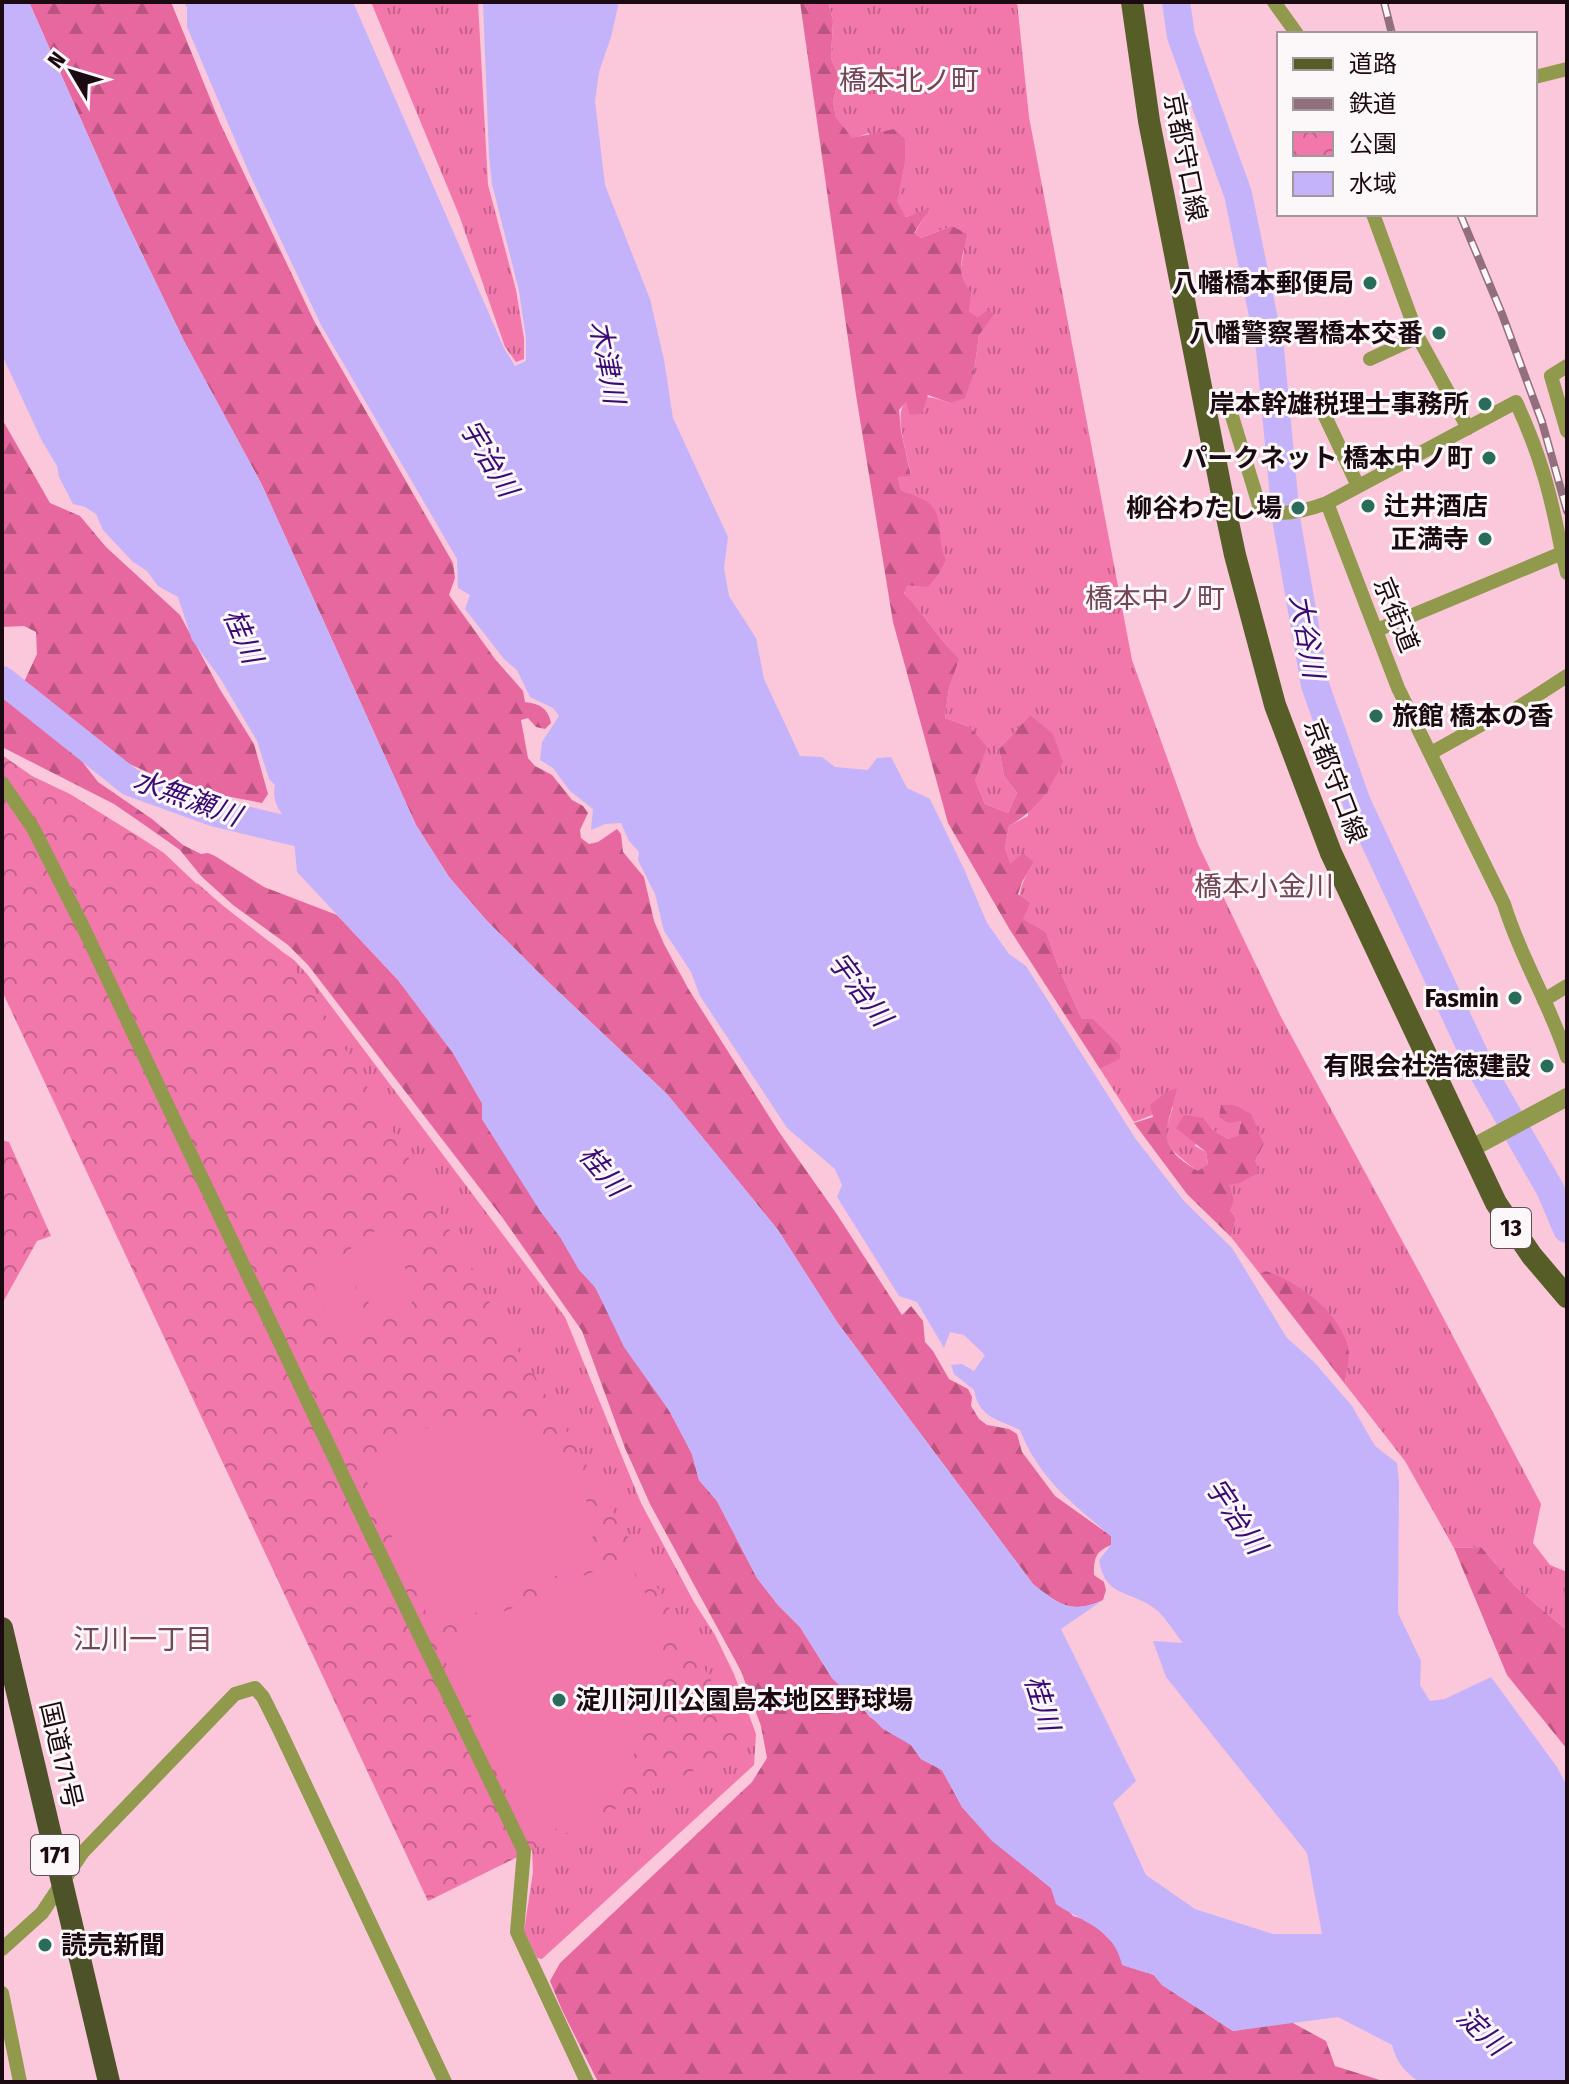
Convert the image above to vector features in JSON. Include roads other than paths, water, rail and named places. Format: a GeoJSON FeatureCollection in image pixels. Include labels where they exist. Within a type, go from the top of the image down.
{"type":"FeatureCollection","features":[{"type":"Feature","properties":{"kind":"highway","name":"国道171号"},"geometry":{"type":"LineString","coordinates":[[2,1628],[109,2082]]}},
{"type":"Feature","properties":{"kind":"main road","name":"京都守口線"},"geometry":{"type":"LineString","coordinates":[[1132,2],[1149,121],[1235,555],[1275,705],[1331,853],[1481,1143],[1496,1203],[1513,1230],[1567,1297]]}},
{"type":"Feature","properties":{"kind":"street"},"geometry":{"type":"LineString","coordinates":[[1274,2],[1296,32]]}},
{"type":"Feature","properties":{"kind":"street"},"geometry":{"type":"LineString","coordinates":[[1537,76],[1567,69]]}},
{"type":"Feature","properties":{"kind":"street"},"geometry":{"type":"LineString","coordinates":[[1374,216],[1418,337],[1468,428]]}},
{"type":"Feature","properties":{"kind":"street"},"geometry":{"type":"LineString","coordinates":[[1370,359],[1418,337]]}},
{"type":"Feature","properties":{"kind":"street"},"geometry":{"type":"LineString","coordinates":[[1567,366],[1551,376],[1567,431]]}},
{"type":"Feature","properties":{"kind":"street"},"geometry":{"type":"LineString","coordinates":[[1316,397],[1358,486]]}},
{"type":"Feature","properties":{"kind":"street"},"geometry":{"type":"LineString","coordinates":[[1205,403],[1228,403],[1259,505],[1262,510],[1273,512],[1298,511],[1327,503],[1516,402],[1548,484],[1567,573]]}},
{"type":"Feature","properties":{"kind":"street","name":"京街道"},"geometry":{"type":"LineString","coordinates":[[1327,503],[1398,688],[1504,904],[1515,941],[1567,1057]]}},
{"type":"Feature","properties":{"kind":"street"},"geometry":{"type":"LineString","coordinates":[[1377,630],[1562,553]]}},
{"type":"Feature","properties":{"kind":"street"},"geometry":{"type":"LineString","coordinates":[[1431,753],[1495,717],[1505,716],[1567,676]]}},
{"type":"Feature","properties":{"kind":"street"},"geometry":{"type":"LineString","coordinates":[[2,783],[33,828],[83,927],[524,1851],[517,1932],[587,2082]]}},
{"type":"Feature","properties":{"kind":"street"},"geometry":{"type":"LineString","coordinates":[[1544,1000],[1567,986]]}},
{"type":"Feature","properties":{"kind":"street"},"geometry":{"type":"LineString","coordinates":[[1481,1143],[1567,1097]]}},
{"type":"Feature","properties":{"kind":"street"},"geometry":{"type":"LineString","coordinates":[[2,1949],[42,1913],[82,1853],[235,1694],[255,1688],[279,1729],[445,2082]]}},
{"type":"Feature","properties":{"kind":"street"},"geometry":{"type":"LineString","coordinates":[[2,1993],[20,2082]]}},
{"type":"Feature","properties":{"kind":"water"},"geometry":{"type":"Polygon","coordinates":[[[2,2],[29,2],[121,210],[184,341],[261,483],[416,825],[449,877],[487,921],[543,977],[667,1094],[778,1230],[837,1322],[1033,1584],[1058,1602],[1073,1607],[1103,1600],[1061,1629],[1136,1781],[1113,1803],[1146,1875],[1195,1909],[1273,1934],[1322,1934],[1307,1853],[1166,1677],[1153,1641],[1183,1643],[1154,1608],[1120,1592],[1107,1581],[1099,1560],[1111,1545],[1111,1536],[1047,1477],[1020,1430],[985,1412],[974,1390],[954,1374],[951,1365],[962,1364],[974,1371],[985,1355],[964,1335],[950,1332],[944,1348],[917,1302],[899,1296],[837,1197],[842,1185],[835,1169],[787,1128],[700,996],[691,972],[664,931],[655,894],[638,860],[639,852],[629,841],[621,823],[605,824],[591,830],[593,809],[570,791],[553,768],[540,760],[542,742],[559,716],[553,708],[530,697],[517,670],[504,659],[465,609],[470,595],[458,588],[457,559],[321,325],[250,175],[187,27],[187,7],[183,2],[353,2],[504,348],[515,366],[526,361],[526,338],[519,291],[492,184],[483,2],[619,2],[599,72],[595,101],[605,185],[650,299],[673,418],[728,537],[724,568],[729,596],[756,638],[764,679],[800,756],[822,757],[835,767],[868,770],[877,758],[891,757],[907,788],[930,799],[987,923],[1009,954],[1026,966],[1135,1138],[1184,1201],[1232,1248],[1287,1338],[1314,1362],[1352,1406],[1375,1446],[1397,1463],[1398,1613],[1421,1661],[1420,1685],[1430,1701],[1445,1699],[1491,1677],[1557,1767],[1567,1786],[1567,2082],[1419,2082],[1402,2066],[1392,2045],[1338,2017],[1233,2031],[1162,1985],[1154,1975],[1122,1965],[1105,1934],[1056,1904],[1051,1888],[992,1841],[962,1807],[942,1770],[921,1759],[911,1745],[883,1729],[832,1678],[800,1627],[757,1578],[717,1501],[699,1480],[692,1454],[670,1412],[624,1347],[595,1287],[579,1270],[482,1119],[482,1103],[453,1053],[398,980],[297,872],[294,839],[299,833],[277,806],[275,785],[269,779],[257,741],[220,678],[192,640],[178,597],[158,586],[147,571],[133,562],[103,530],[96,514],[73,504],[59,477],[57,466],[2,355],[2,2]]]}},
{"type":"Feature","properties":{"kind":"waterway","name":"大谷川"},"geometry":{"type":"LineString","coordinates":[[1176,2],[1181,36],[1238,194],[1270,349],[1286,518],[1315,685],[1357,803],[1479,1065],[1550,1189],[1567,1229]]}},
{"type":"Feature","properties":{"kind":"waterway","name":"水無瀬川"},"geometry":{"type":"LineString","coordinates":[[2,680],[130,782],[216,813],[333,841]]}},
{"type":"Feature","properties":{"kind":"railway"},"geometry":{"type":"LineString","coordinates":[[1384,2],[1392,32]]}},
{"type":"Feature","properties":{"kind":"railway"},"geometry":{"type":"LineString","coordinates":[[1461,216],[1542,422],[1567,511]]}},
{"type":"Feature","properties":{"kind":"place","name":"八幡橋本郵便局"},"geometry":{"type":"Point","coordinates":[1370,283]}},
{"type":"Feature","properties":{"kind":"place","name":"八幡警察署橋本交番"},"geometry":{"type":"Point","coordinates":[1439,333]}},
{"type":"Feature","properties":{"kind":"place","name":"岸本幹雄税理士事務所"},"geometry":{"type":"Point","coordinates":[1485,404]}},
{"type":"Feature","properties":{"kind":"place","name":"パークネット 橋本中ノ町"},"geometry":{"type":"Point","coordinates":[1489,458]}},
{"type":"Feature","properties":{"kind":"place","name":"辻井酒店"},"geometry":{"type":"Point","coordinates":[1368,506]}},
{"type":"Feature","properties":{"kind":"place","name":"柳谷わたし場"},"geometry":{"type":"Point","coordinates":[1298,508]}},
{"type":"Feature","properties":{"kind":"place","name":"正満寺"},"geometry":{"type":"Point","coordinates":[1485,539]}},
{"type":"Feature","properties":{"kind":"place","name":"旅館 橋本の香"},"geometry":{"type":"Point","coordinates":[1376,716]}},
{"type":"Feature","properties":{"kind":"place","name":"Fasmin"},"geometry":{"type":"Point","coordinates":[1515,998]}},
{"type":"Feature","properties":{"kind":"place","name":"有限会社浩徳建設"},"geometry":{"type":"Point","coordinates":[1547,1066]}},
{"type":"Feature","properties":{"kind":"place","name":"淀川河川公園島本地区野球場"},"geometry":{"type":"Point","coordinates":[559,1700]}},
{"type":"Feature","properties":{"kind":"place","name":"読売新聞"},"geometry":{"type":"Point","coordinates":[45,1945]}},
{"type":"Feature","properties":{"kind":"district","name":"橋本北ノ町"},"geometry":{"type":"Point","coordinates":[909,80]}},
{"type":"Feature","properties":{"kind":"district","name":"橋本中ノ町"},"geometry":{"type":"Point","coordinates":[1155,598]}},
{"type":"Feature","properties":{"kind":"district","name":"橋本小金川"},"geometry":{"type":"Point","coordinates":[1264,886]}},
{"type":"Feature","properties":{"kind":"district","name":"江川一丁目"},"geometry":{"type":"Point","coordinates":[143,1639]}},
{"type":"Feature","properties":{"kind":"water label","name":"木津川"},"geometry":{"type":"Point","coordinates":[607,362]}},
{"type":"Feature","properties":{"kind":"water label","name":"宇治川"},"geometry":{"type":"Point","coordinates":[489,458]}},
{"type":"Feature","properties":{"kind":"water label","name":"桂川"},"geometry":{"type":"Point","coordinates":[243,636]}},
{"type":"Feature","properties":{"kind":"water label","name":"宇治川"},"geometry":{"type":"Point","coordinates":[860,989]}},
{"type":"Feature","properties":{"kind":"water label","name":"桂川"},"geometry":{"type":"Point","coordinates":[603,1171]}},
{"type":"Feature","properties":{"kind":"water label","name":"宇治川"},"geometry":{"type":"Point","coordinates":[1236,1516]}},
{"type":"Feature","properties":{"kind":"water label","name":"桂川"},"geometry":{"type":"Point","coordinates":[1042,1703]}},
{"type":"Feature","properties":{"kind":"water label","name":"淀川"},"geometry":{"type":"Point","coordinates":[1482,2031]}}]}
